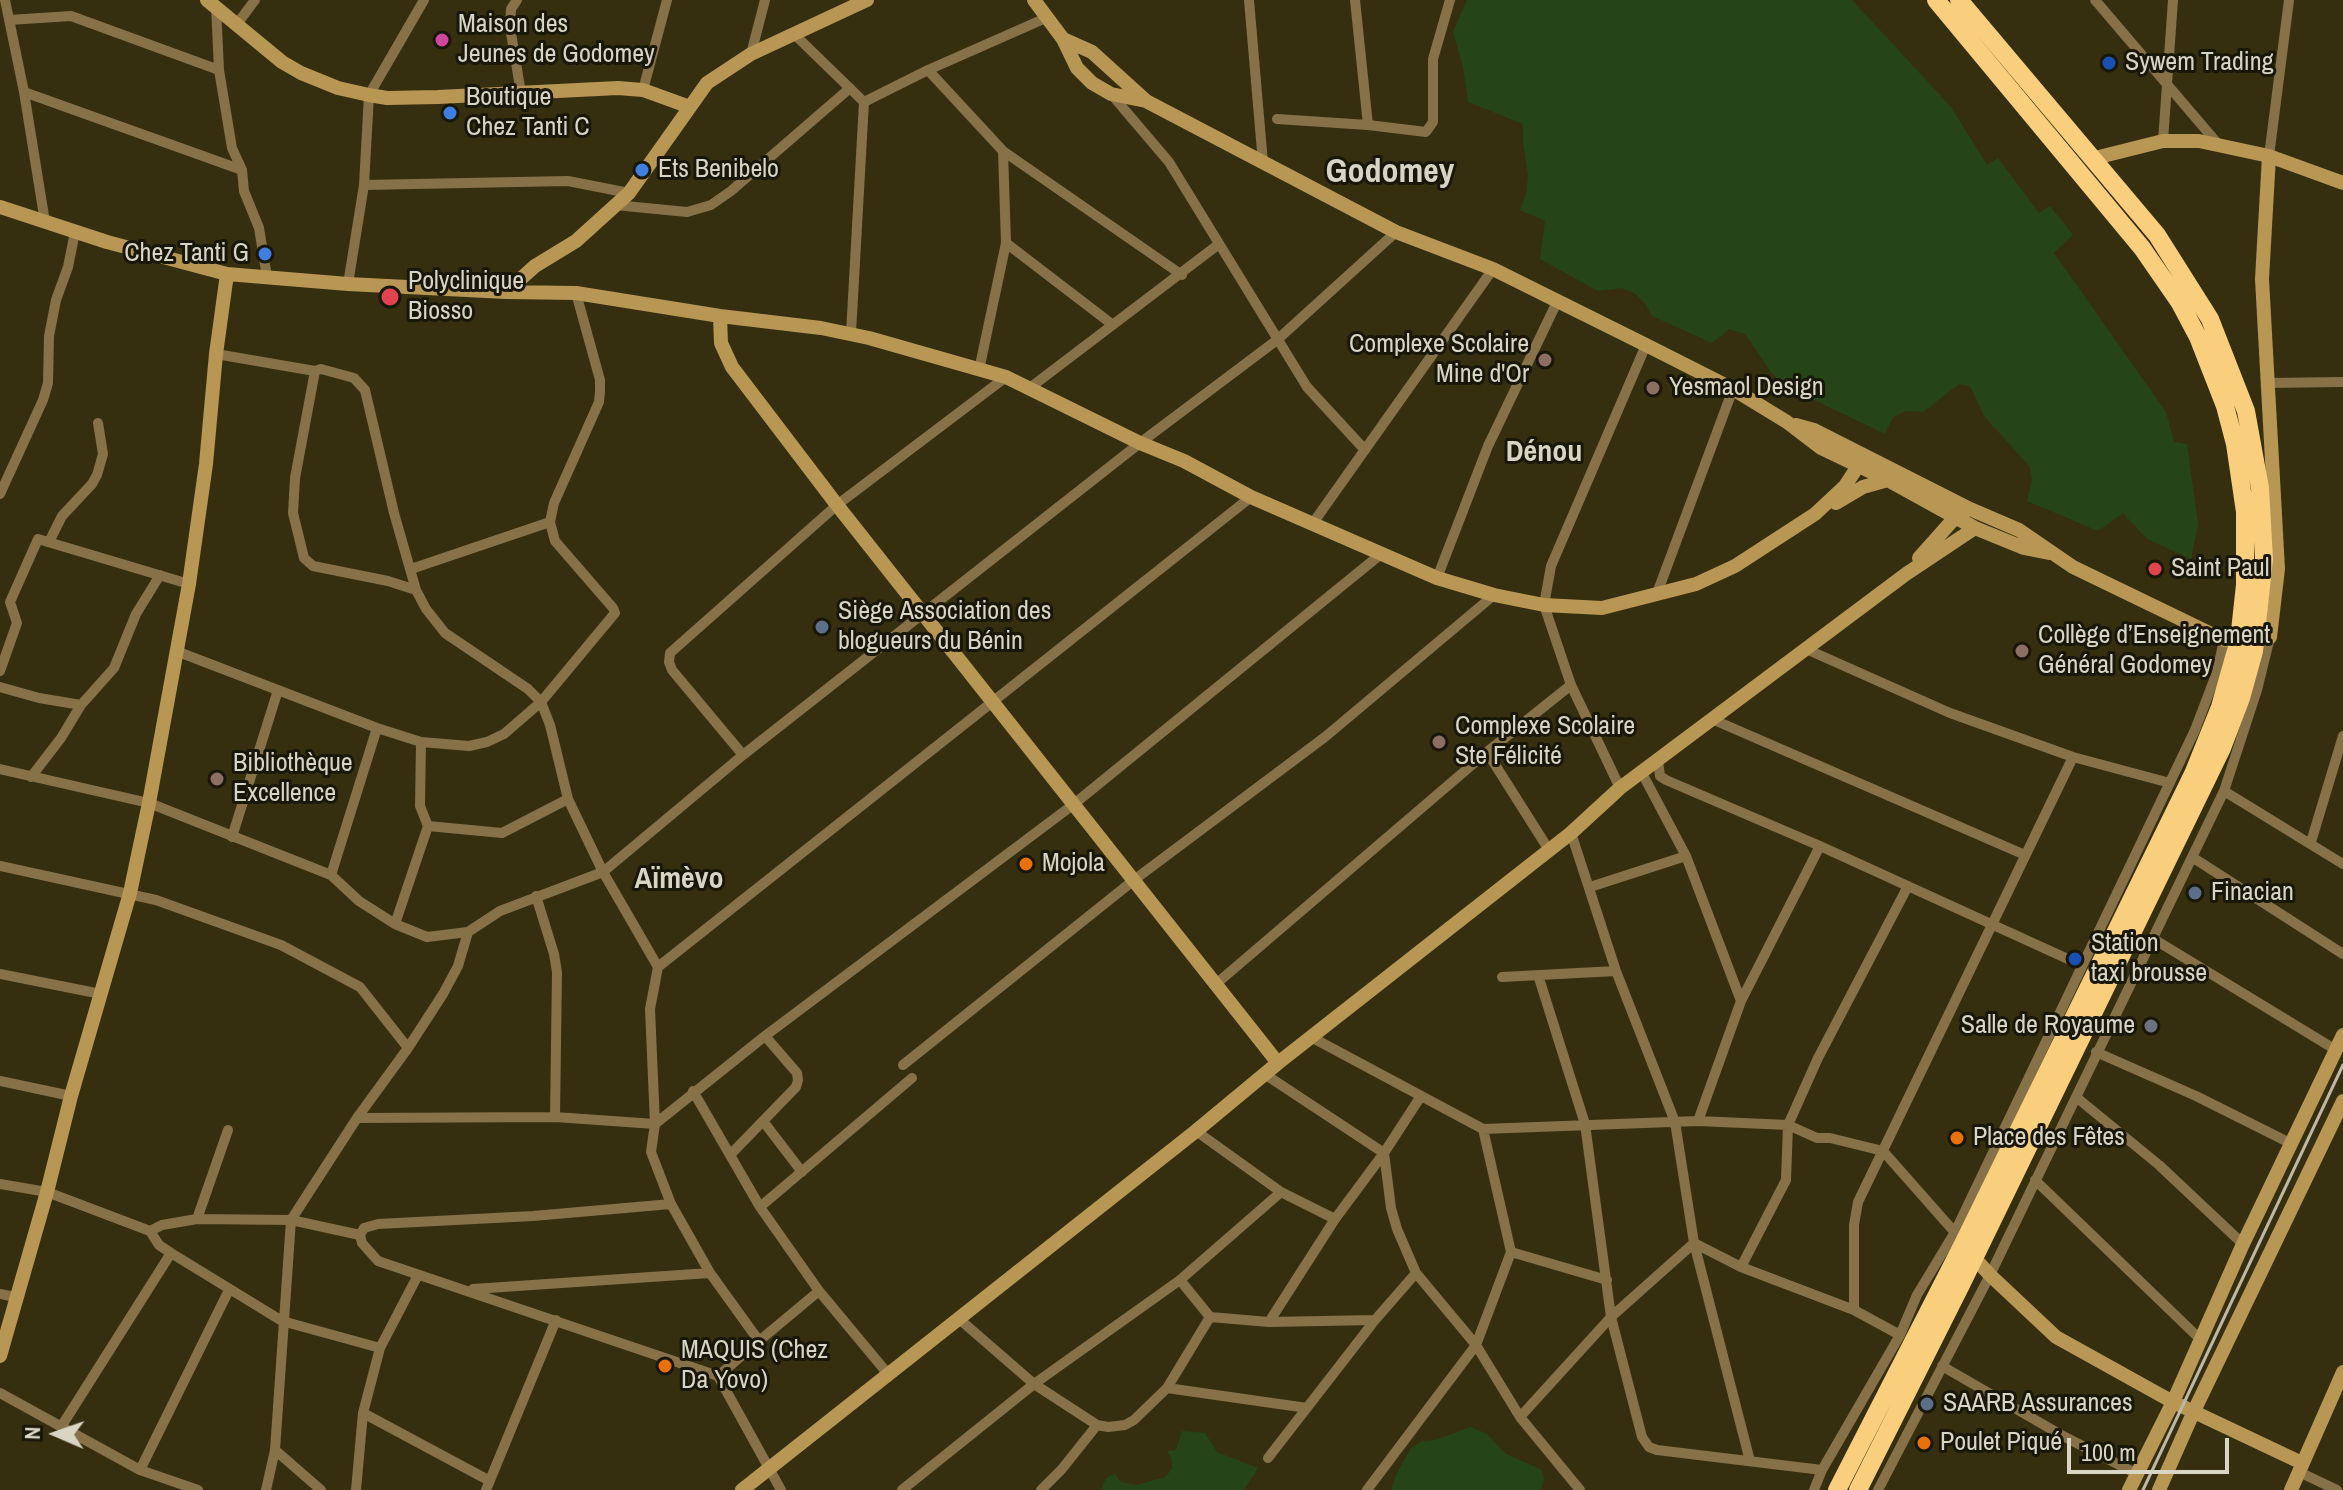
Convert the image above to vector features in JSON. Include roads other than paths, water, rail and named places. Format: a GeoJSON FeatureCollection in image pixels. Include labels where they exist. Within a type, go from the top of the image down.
{"type":"FeatureCollection","features":[{"type":"Feature","properties":{"kind":"highway"},"geometry":{"type":"LineString","coordinates":[[1936,0],[2142,248],[2180,303],[2198,337],[2225,406],[2241,478],[2247,550],[2247,639]]}},
{"type":"Feature","properties":{"kind":"highway"},"geometry":{"type":"LineString","coordinates":[[1837,1490],[1964,1245],[2193,774],[2247,639],[2264,559],[2260,488],[2246,411],[2210,319],[2157,235],[1959,0]]}},
{"type":"Feature","properties":{"kind":"highway"},"geometry":{"type":"LineString","coordinates":[[1858,1490],[1964,1245]]}},
{"type":"Feature","properties":{"kind":"main road"},"geometry":{"type":"LineString","coordinates":[[506,292],[535,266],[576,241],[629,193],[707,83],[751,54],[867,0]]}},
{"type":"Feature","properties":{"kind":"main road"},"geometry":{"type":"LineString","coordinates":[[1034,0],[1063,39],[1077,68],[1092,83],[1111,94],[1146,101]]}},
{"type":"Feature","properties":{"kind":"main road"},"geometry":{"type":"LineString","coordinates":[[211,3],[267,51],[301,73],[338,88],[369,95],[387,98],[596,88],[643,90],[690,107]]}},
{"type":"Feature","properties":{"kind":"main road"},"geometry":{"type":"LineString","coordinates":[[1063,39],[1092,52],[1146,101],[1263,163],[1396,232],[1493,269],[1733,389],[1787,422],[1814,430],[1888,480],[1975,528],[2024,548],[2054,554]]}},
{"type":"Feature","properties":{"kind":"main road"},"geometry":{"type":"LineString","coordinates":[[2091,159],[2163,141],[2218,144],[2269,156],[2343,183]]}},
{"type":"Feature","properties":{"kind":"main road"},"geometry":{"type":"LineString","coordinates":[[1867,465],[2019,530],[2073,567],[2247,639],[2275,602],[2277,548],[2262,279],[2269,156]]}},
{"type":"Feature","properties":{"kind":"main road"},"geometry":{"type":"LineString","coordinates":[[0,207],[75,232],[227,274],[348,284],[576,293],[851,333],[1006,377],[1140,443],[1184,461],[1251,497],[1437,578],[1494,595],[1544,605],[1602,608],[1696,584],[1735,566],[1863,487],[1888,480]]}},
{"type":"Feature","properties":{"kind":"main road"},"geometry":{"type":"LineString","coordinates":[[0,1356],[8,1296],[47,1192],[71,1096],[130,893],[149,803],[189,584],[227,274]]}},
{"type":"Feature","properties":{"kind":"main road"},"geometry":{"type":"LineString","coordinates":[[720,316],[721,343],[732,367],[837,505],[1278,1063]]}},
{"type":"Feature","properties":{"kind":"main road"},"geometry":{"type":"LineString","coordinates":[[1863,487],[1867,465]]}},
{"type":"Feature","properties":{"kind":"main road"},"geometry":{"type":"LineString","coordinates":[[1815,514],[1867,465]]}},
{"type":"Feature","properties":{"kind":"main road"},"geometry":{"type":"LineString","coordinates":[[1906,574],[1960,512],[1970,509]]}},
{"type":"Feature","properties":{"kind":"main road"},"geometry":{"type":"LineString","coordinates":[[742,1490],[1571,833],[1620,788],[1906,574],[1975,528]]}},
{"type":"Feature","properties":{"kind":"main road"},"geometry":{"type":"LineString","coordinates":[[2129,1490],[2343,1035]]}},
{"type":"Feature","properties":{"kind":"main road"},"geometry":{"type":"LineString","coordinates":[[2159,1490],[2343,1101]]}},
{"type":"Feature","properties":{"kind":"main road"},"geometry":{"type":"LineString","coordinates":[[1964,1245],[1990,1275],[2056,1337],[2301,1468]]}},
{"type":"Feature","properties":{"kind":"main road"},"geometry":{"type":"LineString","coordinates":[[2291,1490],[2343,1372]]}},
{"type":"Feature","properties":{"kind":"street"},"geometry":{"type":"LineString","coordinates":[[5,0],[45,222]]}},
{"type":"Feature","properties":{"kind":"street"},"geometry":{"type":"LineString","coordinates":[[237,24],[255,0]]}},
{"type":"Feature","properties":{"kind":"street"},"geometry":{"type":"LineString","coordinates":[[348,284],[364,185],[369,95],[424,0]]}},
{"type":"Feature","properties":{"kind":"street"},"geometry":{"type":"LineString","coordinates":[[517,0],[511,9],[510,27],[521,93]]}},
{"type":"Feature","properties":{"kind":"street"},"geometry":{"type":"LineString","coordinates":[[643,90],[667,0]]}},
{"type":"Feature","properties":{"kind":"street"},"geometry":{"type":"LineString","coordinates":[[751,54],[765,0]]}},
{"type":"Feature","properties":{"kind":"street"},"geometry":{"type":"LineString","coordinates":[[1249,0],[1263,163]]}},
{"type":"Feature","properties":{"kind":"street"},"geometry":{"type":"LineString","coordinates":[[1355,0],[1368,125]]}},
{"type":"Feature","properties":{"kind":"street"},"geometry":{"type":"LineString","coordinates":[[1277,119],[1426,132],[1433,122],[1433,59],[1450,0]]}},
{"type":"Feature","properties":{"kind":"street"},"geometry":{"type":"LineString","coordinates":[[2095,0],[2218,144]]}},
{"type":"Feature","properties":{"kind":"street"},"geometry":{"type":"LineString","coordinates":[[2163,141],[2173,0]]}},
{"type":"Feature","properties":{"kind":"street"},"geometry":{"type":"LineString","coordinates":[[2269,156],[2289,0]]}},
{"type":"Feature","properties":{"kind":"street"},"geometry":{"type":"LineString","coordinates":[[211,3],[232,148],[242,170],[244,191],[259,228],[267,277]]}},
{"type":"Feature","properties":{"kind":"street"},"geometry":{"type":"LineString","coordinates":[[9,20],[71,16],[219,70]]}},
{"type":"Feature","properties":{"kind":"street"},"geometry":{"type":"LineString","coordinates":[[864,102],[1046,18]]}},
{"type":"Feature","properties":{"kind":"street"},"geometry":{"type":"LineString","coordinates":[[793,33],[864,102],[851,333]]}},
{"type":"Feature","properties":{"kind":"street"},"geometry":{"type":"LineString","coordinates":[[928,70],[1003,151],[1182,275]]}},
{"type":"Feature","properties":{"kind":"street"},"geometry":{"type":"LineString","coordinates":[[615,205],[687,212],[711,205],[850,88]]}},
{"type":"Feature","properties":{"kind":"street"},"geometry":{"type":"LineString","coordinates":[[24,92],[242,170]]}},
{"type":"Feature","properties":{"kind":"street"},"geometry":{"type":"LineString","coordinates":[[1111,94],[1169,162],[1307,387],[1365,450]]}},
{"type":"Feature","properties":{"kind":"street"},"geometry":{"type":"LineString","coordinates":[[979,370],[1006,243],[1003,151]]}},
{"type":"Feature","properties":{"kind":"street"},"geometry":{"type":"LineString","coordinates":[[364,185],[568,181],[629,193]]}},
{"type":"Feature","properties":{"kind":"street"},"geometry":{"type":"LineString","coordinates":[[0,494],[4,472],[43,400],[48,383],[49,336],[75,232]]}},
{"type":"Feature","properties":{"kind":"street"},"geometry":{"type":"LineString","coordinates":[[0,769],[149,803],[331,875],[359,901],[395,924],[427,937],[468,932],[500,911],[603,872],[743,755],[1140,443],[1277,340],[1396,232]]}},
{"type":"Feature","properties":{"kind":"street"},"geometry":{"type":"LineString","coordinates":[[1006,243],[1113,325]]}},
{"type":"Feature","properties":{"kind":"street"},"geometry":{"type":"LineString","coordinates":[[1031,387],[1219,244]]}},
{"type":"Feature","properties":{"kind":"street"},"geometry":{"type":"LineString","coordinates":[[1313,523],[1493,269]]}},
{"type":"Feature","properties":{"kind":"street"},"geometry":{"type":"LineString","coordinates":[[176,651],[421,742],[469,746],[487,742],[504,734],[541,702],[615,613],[555,541],[550,522],[554,503],[599,402],[600,380],[576,293]]}},
{"type":"Feature","properties":{"kind":"street"},"geometry":{"type":"LineString","coordinates":[[1437,578],[1488,446],[1557,302]]}},
{"type":"Feature","properties":{"kind":"street"},"geometry":{"type":"LineString","coordinates":[[1620,788],[1571,685],[1544,605],[1551,566],[1646,345]]}},
{"type":"Feature","properties":{"kind":"street"},"geometry":{"type":"LineString","coordinates":[[216,354],[315,371],[330,370],[354,378],[365,390],[416,590],[445,633],[528,689],[541,702],[550,725],[568,799],[603,872],[658,967],[650,1009],[655,1124],[651,1152],[671,1204],[710,1273],[759,1341]]}},
{"type":"Feature","properties":{"kind":"street"},"geometry":{"type":"LineString","coordinates":[[315,371],[295,478],[293,513],[304,558],[313,566],[388,581],[416,590]]}},
{"type":"Feature","properties":{"kind":"street"},"geometry":{"type":"LineString","coordinates":[[743,755],[669,667],[670,653],[837,505],[1006,377]]}},
{"type":"Feature","properties":{"kind":"street"},"geometry":{"type":"LineString","coordinates":[[2267,383],[2343,382]]}},
{"type":"Feature","properties":{"kind":"street"},"geometry":{"type":"LineString","coordinates":[[1656,596],[1733,389]]}},
{"type":"Feature","properties":{"kind":"street"},"geometry":{"type":"LineString","coordinates":[[49,542],[62,516],[97,475],[103,454],[98,423]]}},
{"type":"Feature","properties":{"kind":"street"},"geometry":{"type":"LineString","coordinates":[[658,967],[1251,497]]}},
{"type":"Feature","properties":{"kind":"street"},"geometry":{"type":"LineString","coordinates":[[411,569],[550,522]]}},
{"type":"Feature","properties":{"kind":"street"},"geometry":{"type":"LineString","coordinates":[[0,671],[17,623],[5,599],[38,539],[189,584]]}},
{"type":"Feature","properties":{"kind":"street"},"geometry":{"type":"LineString","coordinates":[[357,1118],[555,1117],[655,1124],[765,1036],[1074,804],[1381,554]]}},
{"type":"Feature","properties":{"kind":"street"},"geometry":{"type":"LineString","coordinates":[[31,777],[81,705],[114,668],[136,614],[160,575]]}},
{"type":"Feature","properties":{"kind":"street"},"geometry":{"type":"LineString","coordinates":[[903,1065],[1134,880],[1325,737],[1494,595]]}},
{"type":"Feature","properties":{"kind":"street"},"geometry":{"type":"LineString","coordinates":[[1814,1490],[1822,1470],[1900,1335],[1917,1295],[1964,1245],[2081,965],[2170,783],[2208,696],[2247,639]]}},
{"type":"Feature","properties":{"kind":"street"},"geometry":{"type":"LineString","coordinates":[[1878,1490],[1990,1275],[2224,791],[2257,690],[2247,639]]}},
{"type":"Feature","properties":{"kind":"street"},"geometry":{"type":"LineString","coordinates":[[1806,649],[1950,713],[2073,757],[2170,783]]}},
{"type":"Feature","properties":{"kind":"street"},"geometry":{"type":"LineString","coordinates":[[1216,984],[1487,752],[1571,685]]}},
{"type":"Feature","properties":{"kind":"street"},"geometry":{"type":"LineString","coordinates":[[0,687],[81,705]]}},
{"type":"Feature","properties":{"kind":"street"},"geometry":{"type":"LineString","coordinates":[[232,837],[278,690]]}},
{"type":"Feature","properties":{"kind":"street"},"geometry":{"type":"LineString","coordinates":[[1714,720],[2025,855]]}},
{"type":"Feature","properties":{"kind":"street"},"geometry":{"type":"LineString","coordinates":[[331,875],[377,728]]}},
{"type":"Feature","properties":{"kind":"street"},"geometry":{"type":"LineString","coordinates":[[2311,842],[2343,736]]}},
{"type":"Feature","properties":{"kind":"street"},"geometry":{"type":"LineString","coordinates":[[395,924],[428,826],[420,806],[421,742]]}},
{"type":"Feature","properties":{"kind":"street"},"geometry":{"type":"LineString","coordinates":[[1487,752],[1549,850]]}},
{"type":"Feature","properties":{"kind":"street"},"geometry":{"type":"LineString","coordinates":[[1854,1310],[1854,1212],[2073,757]]}},
{"type":"Feature","properties":{"kind":"street"},"geometry":{"type":"LineString","coordinates":[[1658,761],[1660,776],[1666,780],[1820,846],[2081,965]]}},
{"type":"Feature","properties":{"kind":"street"},"geometry":{"type":"LineString","coordinates":[[1642,773],[1686,856],[1741,1001]]}},
{"type":"Feature","properties":{"kind":"street"},"geometry":{"type":"LineString","coordinates":[[2224,791],[2343,864]]}},
{"type":"Feature","properties":{"kind":"street"},"geometry":{"type":"LineString","coordinates":[[428,826],[502,833],[568,799]]}},
{"type":"Feature","properties":{"kind":"street"},"geometry":{"type":"LineString","coordinates":[[1571,833],[1616,971],[1675,1122],[1694,1243],[1750,1461]]}},
{"type":"Feature","properties":{"kind":"street"},"geometry":{"type":"LineString","coordinates":[[1698,1121],[1741,1001],[1820,846]]}},
{"type":"Feature","properties":{"kind":"street"},"geometry":{"type":"LineString","coordinates":[[1590,887],[1686,856]]}},
{"type":"Feature","properties":{"kind":"street"},"geometry":{"type":"LineString","coordinates":[[2192,857],[2343,954]]}},
{"type":"Feature","properties":{"kind":"street"},"geometry":{"type":"LineString","coordinates":[[0,866],[156,900],[281,945],[360,987],[408,1048]]}},
{"type":"Feature","properties":{"kind":"street"},"geometry":{"type":"LineString","coordinates":[[1741,1267],[1786,1180],[1788,1125],[1818,1058],[1908,886]]}},
{"type":"Feature","properties":{"kind":"street"},"geometry":{"type":"LineString","coordinates":[[536,896],[557,972],[555,1117]]}},
{"type":"Feature","properties":{"kind":"street"},"geometry":{"type":"LineString","coordinates":[[266,1490],[275,1450],[291,1220],[443,994],[458,966],[468,932]]}},
{"type":"Feature","properties":{"kind":"street"},"geometry":{"type":"LineString","coordinates":[[2152,938],[2336,1050]]}},
{"type":"Feature","properties":{"kind":"street"},"geometry":{"type":"LineString","coordinates":[[1502,977],[1616,971]]}},
{"type":"Feature","properties":{"kind":"street"},"geometry":{"type":"LineString","coordinates":[[0,974],[101,994]]}},
{"type":"Feature","properties":{"kind":"street"},"geometry":{"type":"LineString","coordinates":[[1538,975],[1585,1124],[1611,1317],[1642,1437],[1649,1447],[1657,1450],[1822,1470]]}},
{"type":"Feature","properties":{"kind":"street"},"geometry":{"type":"LineString","coordinates":[[731,1154],[796,1087],[797,1073],[765,1036]]}},
{"type":"Feature","properties":{"kind":"street"},"geometry":{"type":"LineString","coordinates":[[1311,1037],[1483,1129],[1698,1121],[1788,1125],[1817,1138],[1830,1138],[1883,1151],[1964,1245]]}},
{"type":"Feature","properties":{"kind":"street"},"geometry":{"type":"LineString","coordinates":[[2096,1052],[2196,1096],[2290,1143]]}},
{"type":"Feature","properties":{"kind":"street"},"geometry":{"type":"LineString","coordinates":[[1266,1075],[1384,1153],[1391,1208],[1416,1273],[1476,1345],[1520,1417],[1580,1490]]}},
{"type":"Feature","properties":{"kind":"street"},"geometry":{"type":"LineString","coordinates":[[760,1207],[912,1078]]}},
{"type":"Feature","properties":{"kind":"street"},"geometry":{"type":"LineString","coordinates":[[0,1081],[71,1096]]}},
{"type":"Feature","properties":{"kind":"street"},"geometry":{"type":"LineString","coordinates":[[693,1091],[760,1207],[819,1291],[888,1374]]}},
{"type":"Feature","properties":{"kind":"street"},"geometry":{"type":"LineString","coordinates":[[1269,1322],[1335,1219],[1421,1096]]}},
{"type":"Feature","properties":{"kind":"street"},"geometry":{"type":"LineString","coordinates":[[2076,1097],[2159,1165],[2243,1244]]}},
{"type":"Feature","properties":{"kind":"street"},"geometry":{"type":"LineString","coordinates":[[763,1121],[802,1172]]}},
{"type":"Feature","properties":{"kind":"street"},"geometry":{"type":"LineString","coordinates":[[1367,1490],[1476,1345],[1511,1252],[1483,1129]]}},
{"type":"Feature","properties":{"kind":"street"},"geometry":{"type":"LineString","coordinates":[[197,1219],[228,1130]]}},
{"type":"Feature","properties":{"kind":"street"},"geometry":{"type":"LineString","coordinates":[[1196,1131],[1281,1192],[1335,1219]]}},
{"type":"Feature","properties":{"kind":"street"},"geometry":{"type":"LineString","coordinates":[[2035,1180],[2201,1340]]}},
{"type":"Feature","properties":{"kind":"street"},"geometry":{"type":"LineString","coordinates":[[0,1184],[47,1192],[150,1231],[159,1245],[282,1321],[380,1348]]}},
{"type":"Feature","properties":{"kind":"street"},"geometry":{"type":"LineString","coordinates":[[902,1490],[1034,1384],[1180,1280],[1281,1192]]}},
{"type":"Feature","properties":{"kind":"street"},"geometry":{"type":"LineString","coordinates":[[671,1204],[533,1216],[378,1224],[364,1228],[360,1235],[362,1243],[378,1261],[718,1376],[781,1490]]}},
{"type":"Feature","properties":{"kind":"street"},"geometry":{"type":"LineString","coordinates":[[150,1231],[162,1225],[197,1219],[291,1220],[360,1235]]}},
{"type":"Feature","properties":{"kind":"street"},"geometry":{"type":"LineString","coordinates":[[1694,1243],[1741,1267],[1854,1310],[1900,1335]]}},
{"type":"Feature","properties":{"kind":"street"},"geometry":{"type":"LineString","coordinates":[[1520,1417],[1611,1317],[1694,1243]]}},
{"type":"Feature","properties":{"kind":"street"},"geometry":{"type":"LineString","coordinates":[[1511,1252],[1607,1280]]}},
{"type":"Feature","properties":{"kind":"street"},"geometry":{"type":"LineString","coordinates":[[61,1427],[171,1253]]}},
{"type":"Feature","properties":{"kind":"street"},"geometry":{"type":"LineString","coordinates":[[467,1289],[710,1273]]}},
{"type":"Feature","properties":{"kind":"street"},"geometry":{"type":"LineString","coordinates":[[1268,1458],[1375,1320],[1416,1273]]}},
{"type":"Feature","properties":{"kind":"street"},"geometry":{"type":"LineString","coordinates":[[356,1490],[363,1413],[380,1348],[418,1275]]}},
{"type":"Feature","properties":{"kind":"street"},"geometry":{"type":"LineString","coordinates":[[1180,1280],[1210,1317],[1269,1322],[1375,1320]]}},
{"type":"Feature","properties":{"kind":"street"},"geometry":{"type":"LineString","coordinates":[[140,1470],[229,1290]]}},
{"type":"Feature","properties":{"kind":"street"},"geometry":{"type":"LineString","coordinates":[[718,1376],[819,1291]]}},
{"type":"Feature","properties":{"kind":"street"},"geometry":{"type":"LineString","coordinates":[[958,1318],[1034,1384],[1097,1425],[1125,1425],[1167,1388],[1210,1317]]}},
{"type":"Feature","properties":{"kind":"street"},"geometry":{"type":"LineString","coordinates":[[363,1413],[487,1485],[556,1320]]}},
{"type":"Feature","properties":{"kind":"street"},"geometry":{"type":"LineString","coordinates":[[1942,1366],[2063,1436],[2137,1474]]}},
{"type":"Feature","properties":{"kind":"street"},"geometry":{"type":"LineString","coordinates":[[1167,1388],[1307,1408]]}},
{"type":"Feature","properties":{"kind":"street"},"geometry":{"type":"LineString","coordinates":[[0,1393],[140,1470],[198,1490]]}},
{"type":"Feature","properties":{"kind":"street"},"geometry":{"type":"LineString","coordinates":[[1041,1490],[1097,1425]]}},
{"type":"Feature","properties":{"kind":"street"},"geometry":{"type":"LineString","coordinates":[[275,1450],[321,1490]]}},
{"type":"Feature","properties":{"kind":"street"},"geometry":{"type":"LineString","coordinates":[[2301,1468],[2337,1490]]}},
{"type":"Feature","properties":{"kind":"railway"},"geometry":{"type":"LineString","coordinates":[[2143,1490],[2343,1065]]}},
{"type":"Feature","properties":{"kind":"place","name":"Maison des Jeunes de Godomey"},"geometry":{"type":"Point","coordinates":[442,40]}},
{"type":"Feature","properties":{"kind":"place","name":"Sywem Trading"},"geometry":{"type":"Point","coordinates":[2109,63]}},
{"type":"Feature","properties":{"kind":"place","name":"Boutique Chez Tanti C"},"geometry":{"type":"Point","coordinates":[450,113]}},
{"type":"Feature","properties":{"kind":"place","name":"Ets Benibelo"},"geometry":{"type":"Point","coordinates":[642,170]}},
{"type":"Feature","properties":{"kind":"place","name":"Chez Tanti G"},"geometry":{"type":"Point","coordinates":[265,254]}},
{"type":"Feature","properties":{"kind":"place","name":"Polyclinique Biosso"},"geometry":{"type":"Point","coordinates":[390,297]}},
{"type":"Feature","properties":{"kind":"place","name":"Complexe Scolaire Mine d'Or"},"geometry":{"type":"Point","coordinates":[1545,360]}},
{"type":"Feature","properties":{"kind":"place","name":"Yesmaol Design"},"geometry":{"type":"Point","coordinates":[1653,388]}},
{"type":"Feature","properties":{"kind":"place","name":"Saint Paul"},"geometry":{"type":"Point","coordinates":[2155,569]}},
{"type":"Feature","properties":{"kind":"place","name":"Siège Association des blogueurs du Bénin"},"geometry":{"type":"Point","coordinates":[822,627]}},
{"type":"Feature","properties":{"kind":"place","name":"Collège d’Enseignement Général Godomey"},"geometry":{"type":"Point","coordinates":[2022,651]}},
{"type":"Feature","properties":{"kind":"place","name":"Complexe Scolaire Ste Félicité"},"geometry":{"type":"Point","coordinates":[1439,742]}},
{"type":"Feature","properties":{"kind":"place","name":"Bibliothèque Excellence"},"geometry":{"type":"Point","coordinates":[217,779]}},
{"type":"Feature","properties":{"kind":"place","name":"Mojola"},"geometry":{"type":"Point","coordinates":[1026,864]}},
{"type":"Feature","properties":{"kind":"place","name":"Finacian"},"geometry":{"type":"Point","coordinates":[2195,893]}},
{"type":"Feature","properties":{"kind":"place","name":"Station taxi brousse"},"geometry":{"type":"Point","coordinates":[2075,959]}},
{"type":"Feature","properties":{"kind":"place","name":"Salle de Royaume"},"geometry":{"type":"Point","coordinates":[2151,1026]}},
{"type":"Feature","properties":{"kind":"place","name":"Place des Fêtes"},"geometry":{"type":"Point","coordinates":[1957,1138]}},
{"type":"Feature","properties":{"kind":"place","name":"MAQUIS (Chez Da Yovo)"},"geometry":{"type":"Point","coordinates":[665,1366]}},
{"type":"Feature","properties":{"kind":"place","name":"SAARB Assurances"},"geometry":{"type":"Point","coordinates":[1927,1404]}},
{"type":"Feature","properties":{"kind":"place","name":"Poulet Piqué"},"geometry":{"type":"Point","coordinates":[1924,1443]}},
{"type":"Feature","properties":{"kind":"district","name":"Godomey"},"geometry":{"type":"Point","coordinates":[1390,173]}},
{"type":"Feature","properties":{"kind":"district","name":"Dénou"},"geometry":{"type":"Point","coordinates":[1544,453]}},
{"type":"Feature","properties":{"kind":"district","name":"Aïmèvo"},"geometry":{"type":"Point","coordinates":[679,880]}}]}
